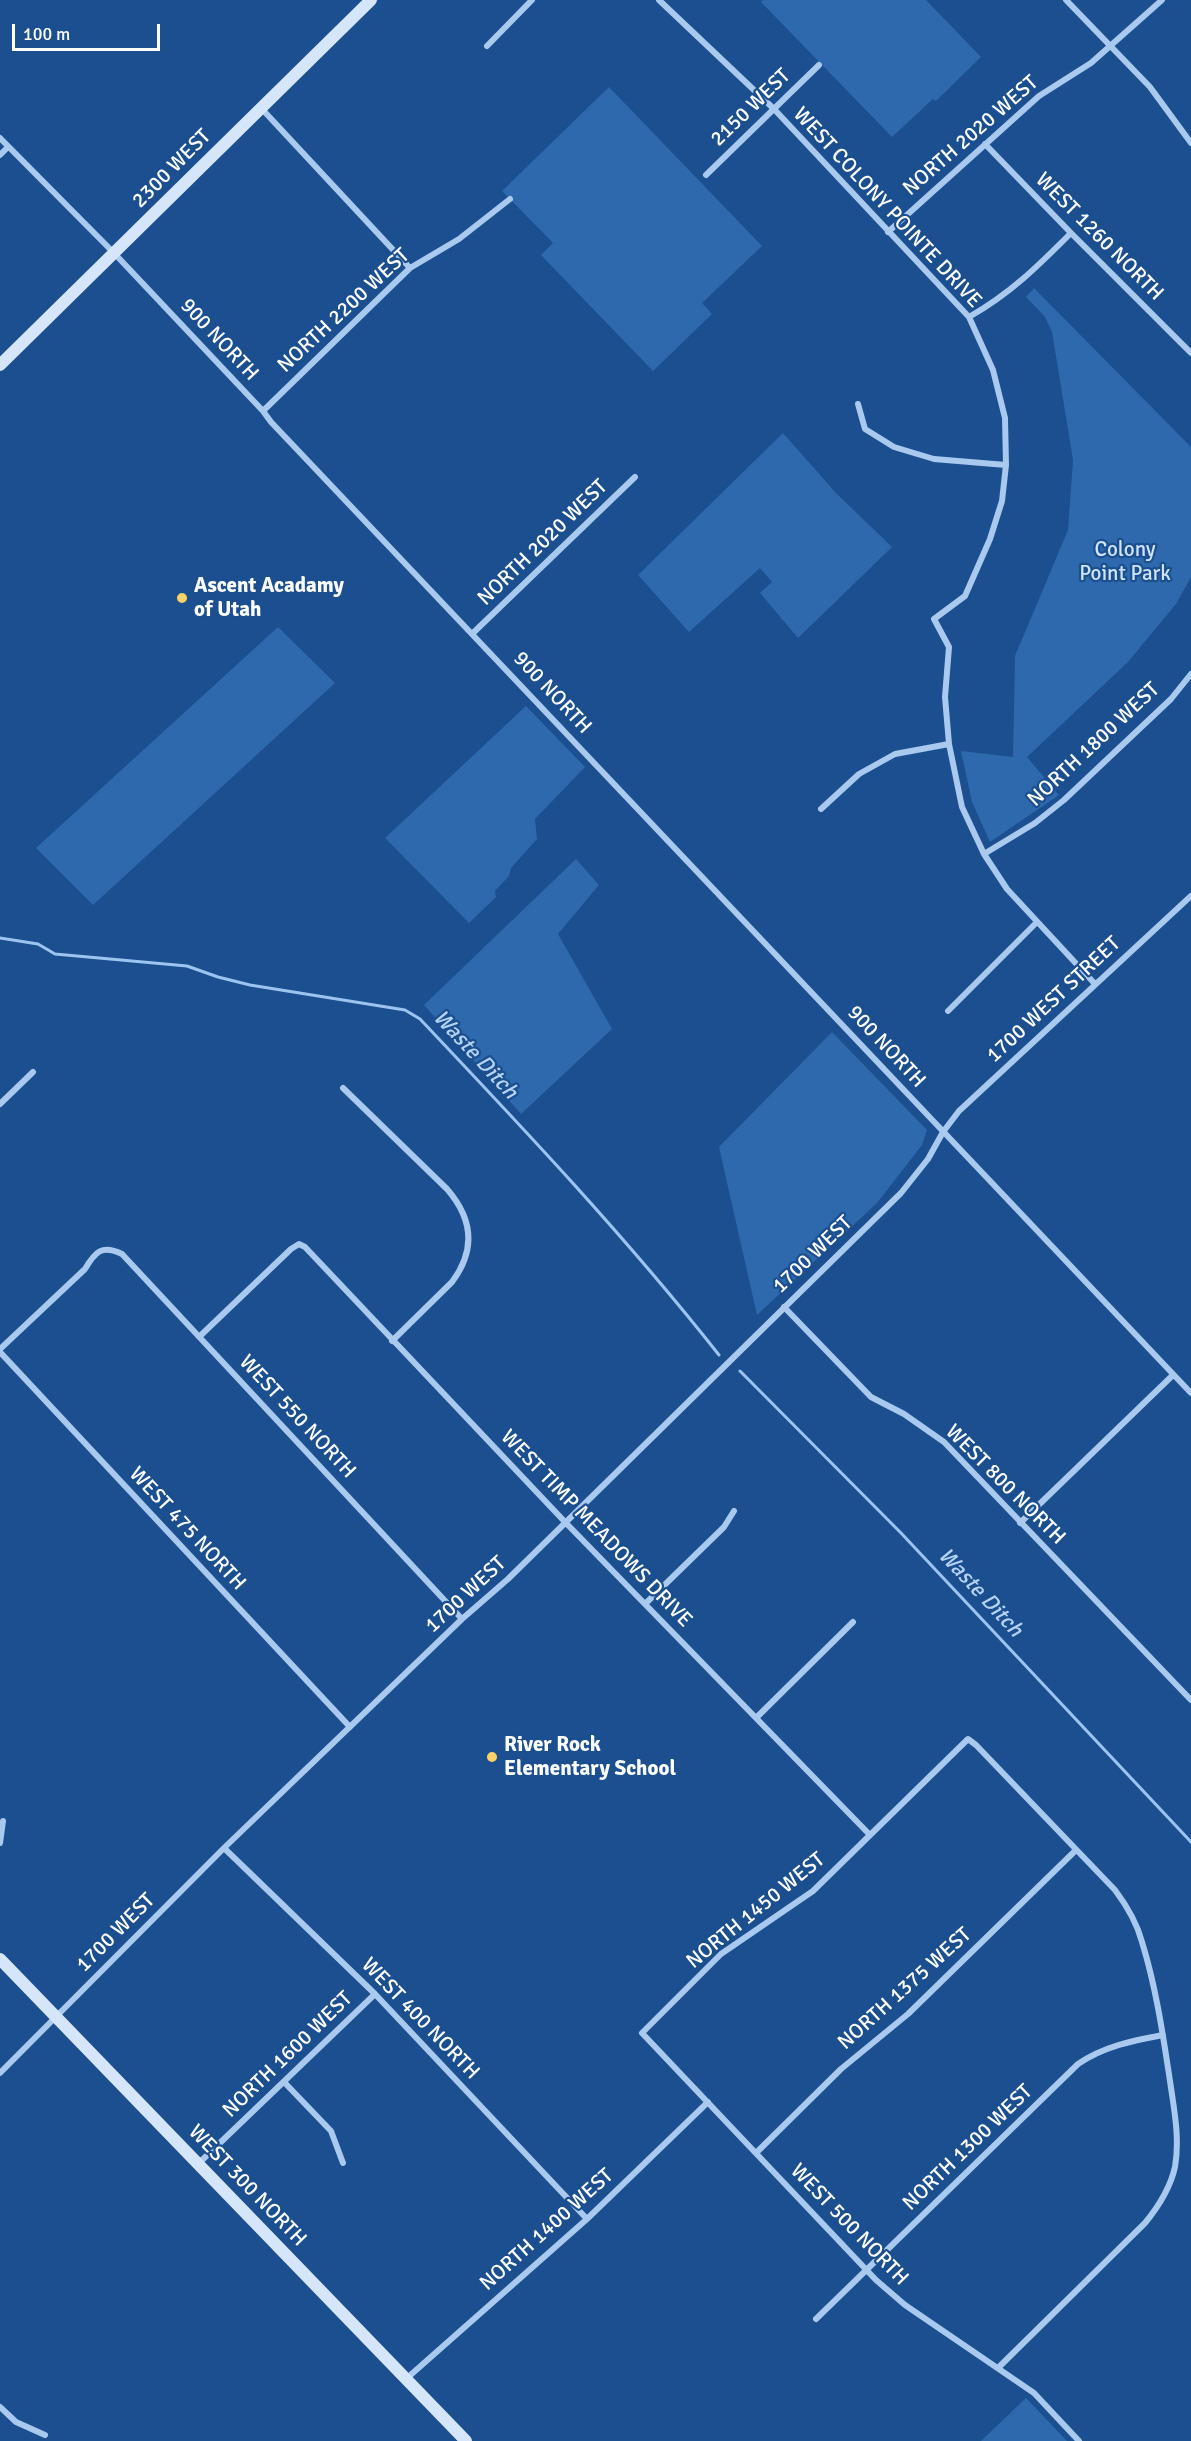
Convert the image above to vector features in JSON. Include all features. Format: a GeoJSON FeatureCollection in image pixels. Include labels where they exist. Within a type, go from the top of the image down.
{"type":"FeatureCollection","features":[{"type":"Feature","properties":{"kind":"street","name":"2300 WEST"},"geometry":{"type":"LineString","coordinates":[[0,365],[371,0]]}},
{"type":"Feature","properties":{"kind":"street"},"geometry":{"type":"LineString","coordinates":[[487,46],[532,0]]}},
{"type":"Feature","properties":{"kind":"street","name":"WEST COLONY POINTE DRIVE"},"geometry":{"type":"LineString","coordinates":[[659,0],[774,109],[969,317],[993,370],[1005,418],[1006,465],[1002,501],[990,539],[964,596],[934,619],[949,647],[945,697],[949,744],[962,807],[984,854],[1007,889],[1095,984]]}},
{"type":"Feature","properties":{"kind":"street"},"geometry":{"type":"LineString","coordinates":[[1066,0],[1150,87],[1191,144]]}},
{"type":"Feature","properties":{"kind":"street","name":"NORTH 2020 WEST"},"geometry":{"type":"LineString","coordinates":[[888,232],[1039,96],[1091,63],[1162,0]]}},
{"type":"Feature","properties":{"kind":"street","name":"2150 WEST"},"geometry":{"type":"LineString","coordinates":[[706,175],[819,65]]}},
{"type":"Feature","properties":{"kind":"street"},"geometry":{"type":"LineString","coordinates":[[261,108],[410,268]]}},
{"type":"Feature","properties":{"kind":"street","name":"900 NORTH"},"geometry":{"type":"LineString","coordinates":[[0,138],[114,253],[271,422],[1191,1393]]}},
{"type":"Feature","properties":{"kind":"street","name":"WEST 1260 NORTH"},"geometry":{"type":"LineString","coordinates":[[985,144],[1191,353]]}},
{"type":"Feature","properties":{"kind":"street"},"geometry":{"type":"LineString","coordinates":[[0,155],[8,147]]}},
{"type":"Feature","properties":{"kind":"street","name":"NORTH 2200 WEST"},"geometry":{"type":"LineString","coordinates":[[263,411],[410,268],[459,239],[510,199]]}},
{"type":"Feature","properties":{"kind":"street"},"geometry":{"type":"LineString","coordinates":[[969,317],[997,301],[1025,280],[1071,233]]}},
{"type":"Feature","properties":{"kind":"street"},"geometry":{"type":"LineString","coordinates":[[858,404],[865,429],[894,447],[934,459],[1006,465]]}},
{"type":"Feature","properties":{"kind":"street","name":"NORTH 2020 WEST"},"geometry":{"type":"LineString","coordinates":[[472,633],[635,477]]}},
{"type":"Feature","properties":{"kind":"street","name":"NORTH 1800 WEST"},"geometry":{"type":"LineString","coordinates":[[984,854],[1035,823],[1064,800],[1171,699],[1191,674]]}},
{"type":"Feature","properties":{"kind":"street"},"geometry":{"type":"LineString","coordinates":[[821,809],[859,774],[895,754],[949,744]]}},
{"type":"Feature","properties":{"kind":"street","name":"1700 WEST STREET"},"geometry":{"type":"LineString","coordinates":[[943,1132],[959,1111],[1191,896]]}},
{"type":"Feature","properties":{"kind":"street"},"geometry":{"type":"LineString","coordinates":[[948,1011],[1037,922]]}},
{"type":"Feature","properties":{"kind":"street"},"geometry":{"type":"LineString","coordinates":[[0,1104],[33,1072]]}},
{"type":"Feature","properties":{"kind":"street"},"geometry":{"type":"LineString","coordinates":[[343,1088],[457,1200],[464,1212],[469,1236],[464,1262],[452,1282],[392,1341]]}},
{"type":"Feature","properties":{"kind":"street","name":"1700 WEST"},"geometry":{"type":"LineString","coordinates":[[0,2073],[224,1848],[462,1619],[508,1579],[901,1193],[928,1159],[943,1132]]}},
{"type":"Feature","properties":{"kind":"street","name":"WEST TIMP MEADOWS DRIVE"},"geometry":{"type":"LineString","coordinates":[[199,1337],[291,1249],[299,1244],[305,1247],[565,1522],[870,1835]]}},
{"type":"Feature","properties":{"kind":"street","name":"WEST 550 NORTH"},"geometry":{"type":"LineString","coordinates":[[0,1351],[85,1269],[92,1257],[101,1250],[113,1250],[122,1254],[462,1619]]}},
{"type":"Feature","properties":{"kind":"street","name":"WEST 800 NORTH"},"geometry":{"type":"LineString","coordinates":[[784,1307],[871,1397],[903,1414],[944,1442],[1191,1700]]}},
{"type":"Feature","properties":{"kind":"street","name":"WEST 475 NORTH"},"geometry":{"type":"LineString","coordinates":[[0,1351],[350,1727]]}},
{"type":"Feature","properties":{"kind":"street"},"geometry":{"type":"LineString","coordinates":[[1020,1522],[1173,1375]]}},
{"type":"Feature","properties":{"kind":"street"},"geometry":{"type":"LineString","coordinates":[[645,1604],[724,1527],[734,1510]]}},
{"type":"Feature","properties":{"kind":"street"},"geometry":{"type":"LineString","coordinates":[[756,1718],[853,1622]]}},
{"type":"Feature","properties":{"kind":"street","name":"NORTH 1450 WEST"},"geometry":{"type":"LineString","coordinates":[[642,2033],[721,1954],[813,1891],[968,1739],[1076,1850]]}},
{"type":"Feature","properties":{"kind":"street"},"geometry":{"type":"LineString","coordinates":[[0,1843],[3,1821]]}},
{"type":"Feature","properties":{"kind":"street","name":"WEST 400 NORTH"},"geometry":{"type":"LineString","coordinates":[[224,1848],[375,1994],[586,2219]]}},
{"type":"Feature","properties":{"kind":"street"},"geometry":{"type":"LineString","coordinates":[[998,2368],[1146,2223],[1164,2197],[1175,2167],[1177,2136],[1163,2035],[1142,1942],[1135,1923],[1115,1890],[1076,1850]]}},
{"type":"Feature","properties":{"kind":"street","name":"NORTH 1375 WEST"},"geometry":{"type":"LineString","coordinates":[[756,2153],[841,2069],[920,2003],[1076,1850]]}},
{"type":"Feature","properties":{"kind":"street","name":"WEST 300 NORTH"},"geometry":{"type":"LineString","coordinates":[[0,1959],[466,2441]]}},
{"type":"Feature","properties":{"kind":"street","name":"NORTH 1600 WEST"},"geometry":{"type":"LineString","coordinates":[[198,2164],[375,1994]]}},
{"type":"Feature","properties":{"kind":"street","name":"WEST 500 NORTH"},"geometry":{"type":"LineString","coordinates":[[642,2033],[866,2270],[905,2305],[1034,2394],[1079,2441]]}},
{"type":"Feature","properties":{"kind":"street","name":"NORTH 1300 WEST"},"geometry":{"type":"LineString","coordinates":[[816,2319],[1078,2064],[1103,2049],[1163,2035]]}},
{"type":"Feature","properties":{"kind":"street"},"geometry":{"type":"LineString","coordinates":[[284,2082],[331,2131],[343,2163]]}},
{"type":"Feature","properties":{"kind":"street","name":"NORTH 1400 WEST"},"geometry":{"type":"LineString","coordinates":[[406,2379],[586,2219],[708,2102]]}},
{"type":"Feature","properties":{"kind":"street"},"geometry":{"type":"LineString","coordinates":[[0,2407],[16,2422],[45,2435]]}},
{"type":"Feature","properties":{"kind":"green space"},"geometry":{"type":"Polygon","coordinates":[[[763,0],[926,0],[981,57],[936,101],[933,99],[892,137],[761,2],[763,0]]]}},
{"type":"Feature","properties":{"kind":"green space"},"geometry":{"type":"Polygon","coordinates":[[[609,87],[762,246],[702,303],[712,314],[653,371],[541,255],[553,243],[502,191],[609,87]]]}},
{"type":"Feature","properties":{"kind":"green space","name":"Colony Point Park"},"geometry":{"type":"Polygon","coordinates":[[[1034,288],[1191,447],[1191,577],[1176,604],[1128,662],[1027,757],[1059,795],[990,842],[972,802],[961,751],[1013,757],[1015,656],[1068,530],[1073,460],[1052,332],[1045,317],[1026,297],[1034,288]]]}},
{"type":"Feature","properties":{"kind":"green space"},"geometry":{"type":"Polygon","coordinates":[[[783,433],[836,493],[892,547],[798,638],[760,593],[772,582],[760,568],[689,632],[638,575],[783,433]]]}},
{"type":"Feature","properties":{"kind":"green space"},"geometry":{"type":"Polygon","coordinates":[[[278,627],[335,683],[93,905],[36,848],[278,627]]]}},
{"type":"Feature","properties":{"kind":"green space"},"geometry":{"type":"Polygon","coordinates":[[[526,706],[585,767],[535,819],[537,839],[511,868],[509,876],[495,891],[496,897],[469,923],[385,838],[526,706]]]}},
{"type":"Feature","properties":{"kind":"green space"},"geometry":{"type":"Polygon","coordinates":[[[576,859],[599,885],[558,934],[612,1029],[521,1114],[424,1005],[576,859]]]}},
{"type":"Feature","properties":{"kind":"green space"},"geometry":{"type":"Polygon","coordinates":[[[832,1032],[927,1130],[922,1145],[877,1203],[757,1315],[719,1147],[832,1032]]]}},
{"type":"Feature","properties":{"kind":"green space"},"geometry":{"type":"Polygon","coordinates":[[[1026,2398],[1067,2441],[981,2441],[1026,2398]]]}},
{"type":"Feature","properties":{"kind":"waterway","name":"Waste Ditch"},"geometry":{"type":"LineString","coordinates":[[0,938],[38,944],[55,954],[187,966],[250,985],[405,1010],[420,1019],[573,1184],[648,1268],[719,1355]]}},
{"type":"Feature","properties":{"kind":"waterway","name":"Waste Ditch"},"geometry":{"type":"LineString","coordinates":[[740,1371],[901,1533],[1191,1842]]}},
{"type":"Feature","properties":{"kind":"place","name":"Ascent Acadamy of Utah"},"geometry":{"type":"Point","coordinates":[182,598]}},
{"type":"Feature","properties":{"kind":"place","name":"River Rock Elementary School"},"geometry":{"type":"Point","coordinates":[492,1757]}}]}
